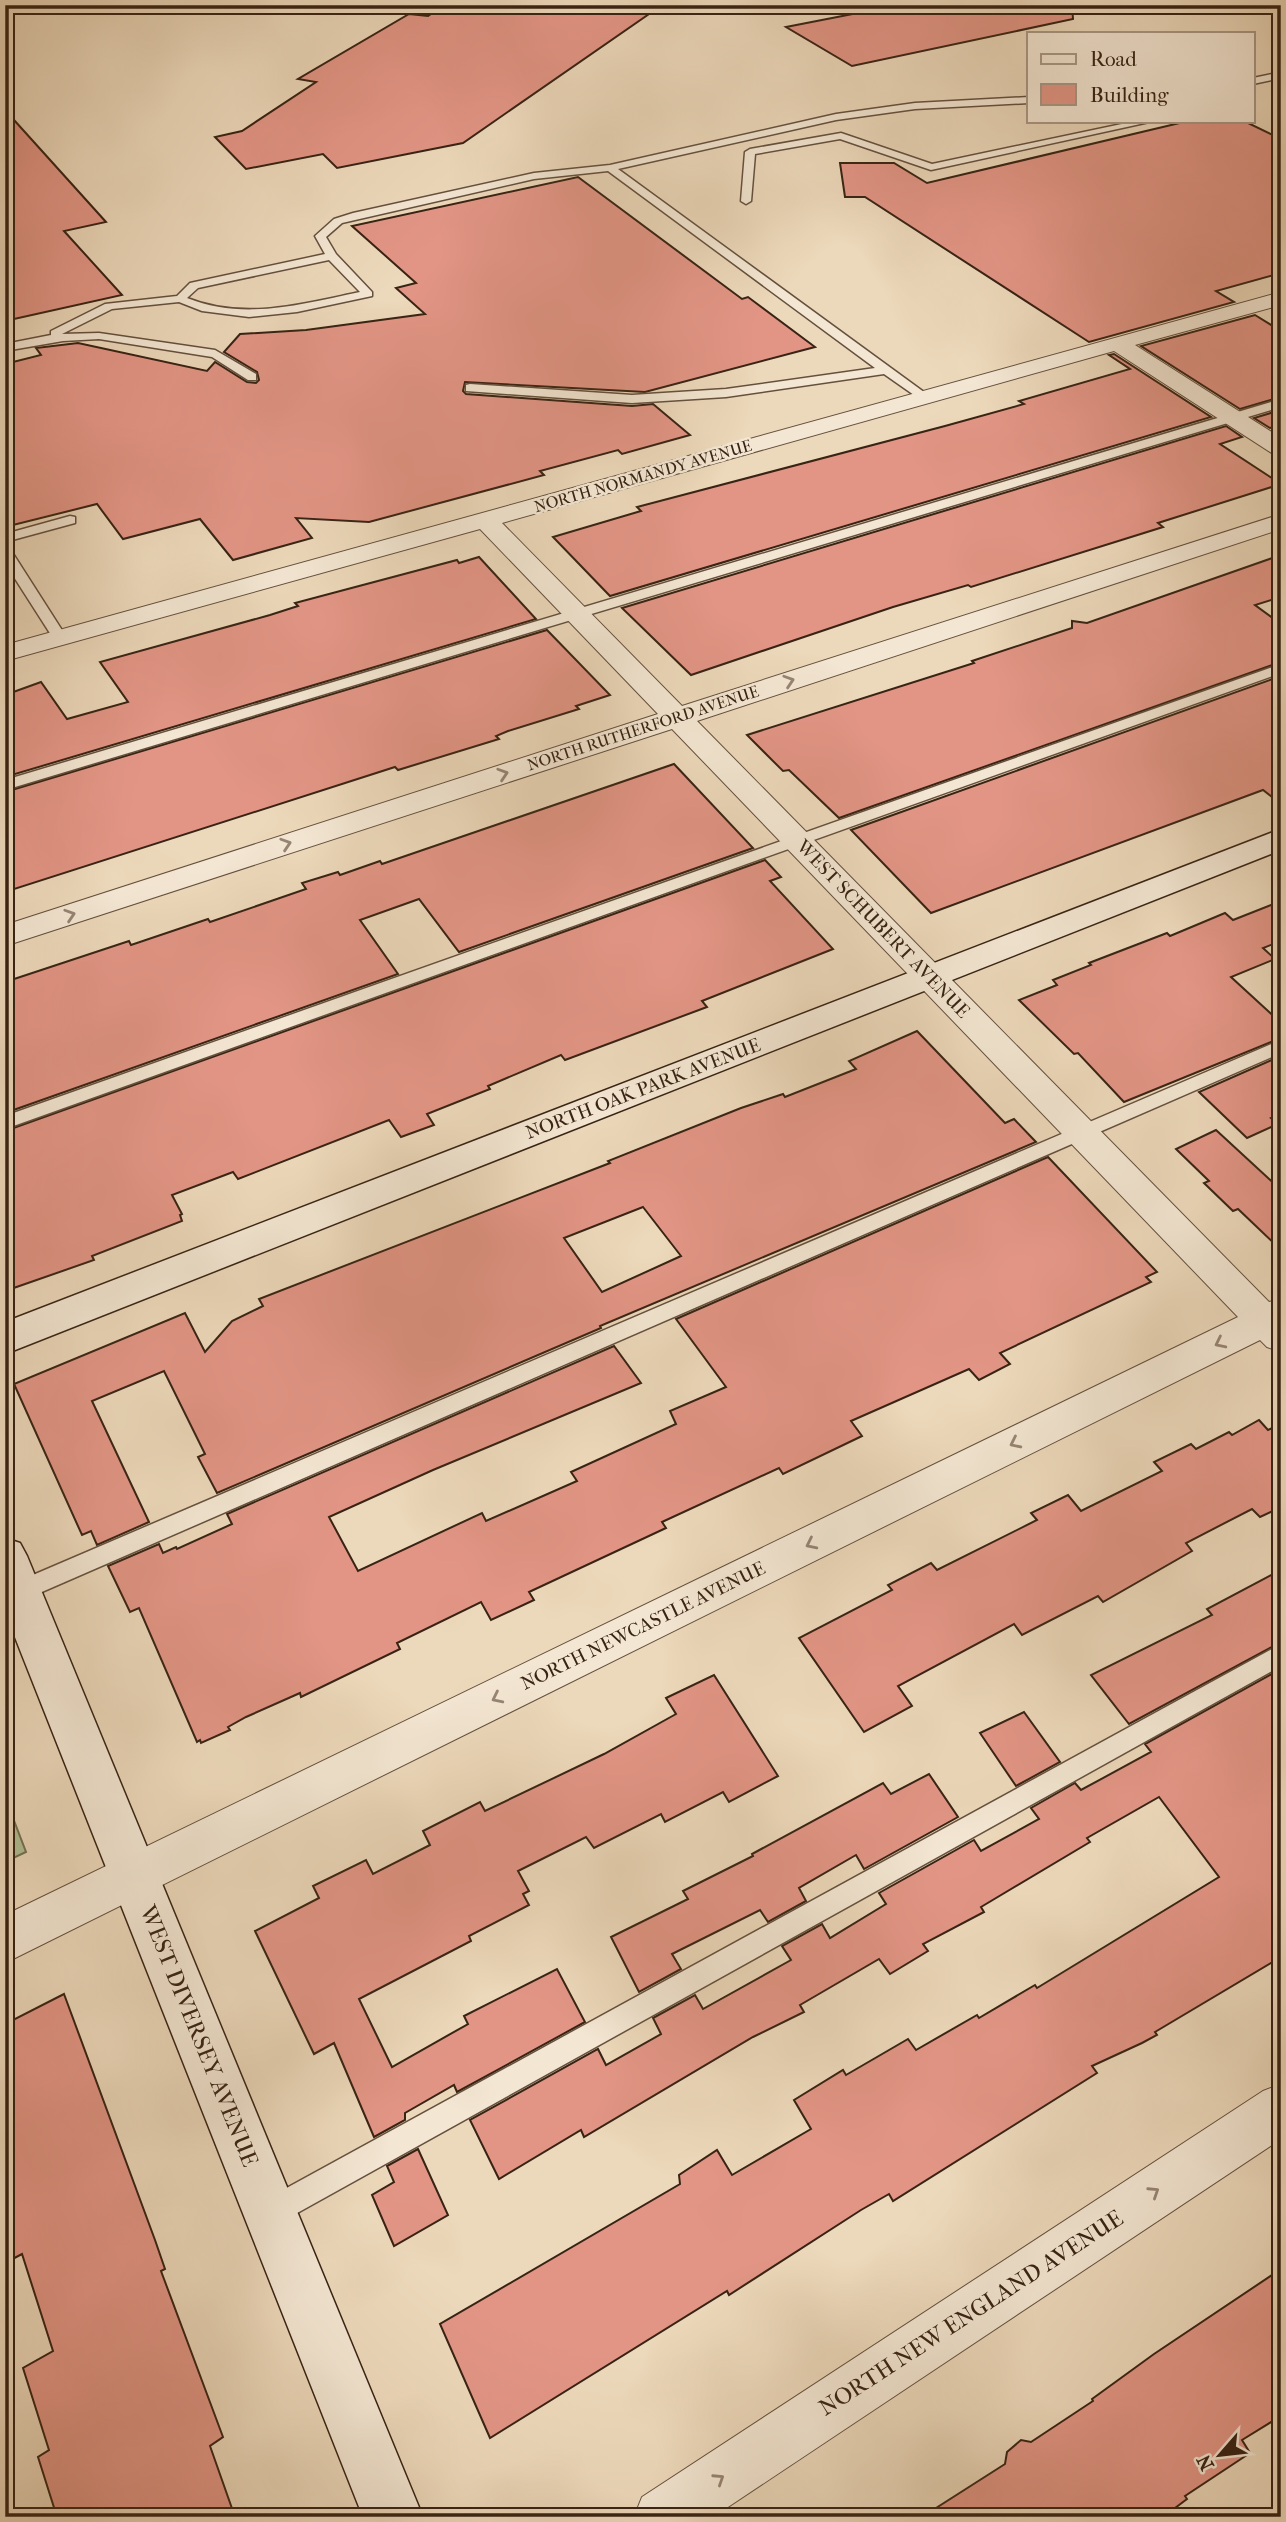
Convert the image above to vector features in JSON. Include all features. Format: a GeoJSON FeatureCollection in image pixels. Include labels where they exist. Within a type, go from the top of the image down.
{"type":"FeatureCollection","features":[{"type":"Feature","properties":{"kind":"street","name":"NORTH NORMANDY AVENUE"},"geometry":{"type":"LineString","coordinates":[[5,653],[1281,298]]}},
{"type":"Feature","properties":{"kind":"street"},"geometry":{"type":"LineString","coordinates":[[1118,344],[1281,449]]}},
{"type":"Feature","properties":{"kind":"street","name":"WEST SCHUBERT AVENUE"},"geometry":{"type":"LineString","coordinates":[[485,520],[1080,1132],[1275,1324]]}},
{"type":"Feature","properties":{"kind":"street","name":"NORTH RUTHERFORD AVENUE"},"geometry":{"type":"LineString","coordinates":[[5,936],[1281,521]]}},
{"type":"Feature","properties":{"kind":"street","name":"NORTH OAK PARK AVENUE"},"geometry":{"type":"LineString","coordinates":[[5,1339],[1281,839]]}},
{"type":"Feature","properties":{"kind":"street","name":"NORTH NEWCASTLE AVENUE"},"geometry":{"type":"LineString","coordinates":[[5,1940],[1275,1324]]}},
{"type":"Feature","properties":{"kind":"street","name":"WEST DIVERSEY AVENUE"},"geometry":{"type":"LineString","coordinates":[[12,1574],[393,2517]]}},
{"type":"Feature","properties":{"kind":"street","name":"NORTH NEW ENGLAND AVENUE"},"geometry":{"type":"LineString","coordinates":[[662,2517],[1281,2109]]}},
{"type":"Feature","properties":{"kind":"lane"},"geometry":{"type":"LineString","coordinates":[[1254,81],[1281,75]]}},
{"type":"Feature","properties":{"kind":"lane"},"geometry":{"type":"LineString","coordinates":[[42,339],[109,306],[180,299],[198,308],[244,314],[278,312],[368,294],[331,256],[320,236],[338,221],[353,216],[534,176],[610,168],[836,117],[915,106],[1027,100]]}},
{"type":"Feature","properties":{"kind":"lane"},"geometry":{"type":"LineString","coordinates":[[746,201],[750,152],[841,136],[931,167],[1144,122]]}},
{"type":"Feature","properties":{"kind":"lane"},"geometry":{"type":"LineString","coordinates":[[610,168],[923,398]]}},
{"type":"Feature","properties":{"kind":"lane"},"geometry":{"type":"LineString","coordinates":[[180,299],[194,285],[331,256]]}},
{"type":"Feature","properties":{"kind":"lane"},"geometry":{"type":"LineString","coordinates":[[5,348],[42,339],[99,336],[215,354],[253,377]]}},
{"type":"Feature","properties":{"kind":"lane"},"geometry":{"type":"LineString","coordinates":[[470,388],[632,399],[726,393],[886,370]]}},
{"type":"Feature","properties":{"kind":"lane"},"geometry":{"type":"LineString","coordinates":[[5,785],[1281,404]]}},
{"type":"Feature","properties":{"kind":"lane"},"geometry":{"type":"LineString","coordinates":[[5,538],[70,520]]}},
{"type":"Feature","properties":{"kind":"lane"},"geometry":{"type":"LineString","coordinates":[[5,552],[60,638]]}},
{"type":"Feature","properties":{"kind":"lane"},"geometry":{"type":"LineString","coordinates":[[5,1123],[1281,667]]}},
{"type":"Feature","properties":{"kind":"lane"},"geometry":{"type":"LineString","coordinates":[[12,1574],[1080,1132],[1281,1046]]}},
{"type":"Feature","properties":{"kind":"lane"},"geometry":{"type":"LineString","coordinates":[[271,2213],[1281,1654]]}},
{"type":"Feature","properties":{"kind":"green space"},"geometry":{"type":"Polygon","coordinates":[[[5,1797],[26,1852],[5,1862],[5,1797]]]}},
{"type":"Feature","properties":{"kind":"building"},"geometry":{"type":"Polygon","coordinates":[[[445,5],[662,5],[463,143],[337,168],[323,154],[246,169],[215,137],[242,131],[316,82],[298,79],[409,14],[428,16],[445,5]]]}},
{"type":"Feature","properties":{"kind":"building"},"geometry":{"type":"Polygon","coordinates":[[[959,5],[1072,5],[1073,19],[852,66],[786,27],[868,11],[940,9],[959,5]]]}},
{"type":"Feature","properties":{"kind":"building"},"geometry":{"type":"Polygon","coordinates":[[[5,110],[106,222],[64,231],[122,295],[5,321],[5,110]]]}},
{"type":"Feature","properties":{"kind":"building"},"geometry":{"type":"Polygon","coordinates":[[[1184,122],[1246,122],[1281,139],[1281,273],[1216,291],[1234,302],[1089,342],[865,197],[845,197],[840,163],[894,163],[927,183],[1184,122]]]}},
{"type":"Feature","properties":{"kind":"building"},"geometry":{"type":"Polygon","coordinates":[[[578,177],[742,299],[748,297],[815,347],[645,392],[465,382],[463,391],[466,394],[632,406],[653,404],[690,435],[622,454],[618,450],[540,471],[544,475],[369,522],[296,518],[312,538],[233,560],[200,519],[123,539],[97,504],[5,527],[5,364],[41,355],[36,348],[78,343],[207,371],[215,362],[247,382],[256,383],[259,380],[257,372],[224,352],[240,334],[306,330],[425,314],[396,288],[416,283],[352,226],[578,177]]]}},
{"type":"Feature","properties":{"kind":"building"},"geometry":{"type":"Polygon","coordinates":[[[1255,315],[1281,331],[1281,397],[1240,409],[1141,346],[1255,315]]]}},
{"type":"Feature","properties":{"kind":"building"},"geometry":{"type":"Polygon","coordinates":[[[1114,354],[1211,417],[610,596],[553,537],[641,511],[637,507],[1024,404],[1019,401],[1130,369],[1109,355],[1114,354]]]}},
{"type":"Feature","properties":{"kind":"building"},"geometry":{"type":"Polygon","coordinates":[[[1281,410],[1281,425],[1270,428],[1254,418],[1281,410]]]}},
{"type":"Feature","properties":{"kind":"building"},"geometry":{"type":"Polygon","coordinates":[[[1226,426],[1242,437],[1220,444],[1281,484],[1158,523],[1163,527],[971,587],[968,585],[893,607],[691,675],[622,608],[1226,426]]]}},
{"type":"Feature","properties":{"kind":"building"},"geometry":{"type":"Polygon","coordinates":[[[1281,555],[1281,597],[1255,605],[1281,624],[1281,662],[839,818],[789,770],[783,771],[747,735],[974,663],[972,661],[1072,628],[1072,621],[1087,623],[1281,555]]]}},
{"type":"Feature","properties":{"kind":"building"},"geometry":{"type":"Polygon","coordinates":[[[479,557],[536,619],[5,777],[5,695],[41,682],[67,719],[128,702],[100,662],[270,615],[298,606],[295,603],[457,560],[459,563],[479,557]]]}},
{"type":"Feature","properties":{"kind":"building"},"geometry":{"type":"Polygon","coordinates":[[[547,630],[610,695],[576,706],[579,709],[496,736],[499,739],[398,770],[395,767],[5,892],[5,792],[547,630]]]}},
{"type":"Feature","properties":{"kind":"building"},"geometry":{"type":"Polygon","coordinates":[[[1281,676],[1281,804],[1263,790],[931,913],[851,830],[1281,676]]]}},
{"type":"Feature","properties":{"kind":"building"},"geometry":{"type":"Polygon","coordinates":[[[674,764],[753,848],[459,952],[419,899],[360,920],[398,974],[5,1113],[5,982],[129,941],[131,945],[208,919],[210,922],[306,889],[302,883],[338,872],[340,875],[380,861],[382,864],[674,764]]]}},
{"type":"Feature","properties":{"kind":"building"},"geometry":{"type":"Polygon","coordinates":[[[765,860],[781,877],[770,881],[833,949],[702,1001],[707,1007],[565,1060],[561,1055],[488,1086],[490,1089],[427,1114],[434,1125],[401,1137],[389,1120],[238,1179],[233,1172],[172,1195],[182,1214],[182,1221],[92,1256],[94,1260],[5,1291],[5,1131],[765,860]]]}},
{"type":"Feature","properties":{"kind":"building"},"geometry":{"type":"Polygon","coordinates":[[[1281,901],[1281,941],[1263,948],[1275,959],[1231,977],[1281,1023],[1281,1038],[1124,1102],[1078,1053],[1074,1054],[1019,1000],[1057,985],[1053,980],[1091,965],[1089,963],[1167,933],[1170,936],[1225,913],[1233,920],[1281,901]]]}},
{"type":"Feature","properties":{"kind":"building"},"geometry":{"type":"Polygon","coordinates":[[[917,1031],[1005,1123],[1014,1119],[1036,1142],[600,1326],[601,1328],[217,1493],[198,1457],[205,1454],[164,1371],[92,1401],[149,1522],[97,1545],[91,1531],[82,1535],[14,1384],[185,1313],[205,1352],[232,1321],[263,1306],[259,1299],[610,1163],[608,1161],[741,1108],[783,1094],[785,1097],[856,1069],[849,1061],[917,1031]],[[643,1207],[564,1238],[602,1292],[681,1256],[643,1207]]]}},
{"type":"Feature","properties":{"kind":"building"},"geometry":{"type":"Polygon","coordinates":[[[1281,1056],[1281,1114],[1271,1118],[1278,1124],[1247,1138],[1199,1092],[1281,1056]]]}},
{"type":"Feature","properties":{"kind":"building"},"geometry":{"type":"Polygon","coordinates":[[[1216,1130],[1281,1190],[1281,1250],[1238,1209],[1233,1211],[1204,1183],[1209,1181],[1176,1149],[1216,1130]]]}},
{"type":"Feature","properties":{"kind":"building"},"geometry":{"type":"Polygon","coordinates":[[[1048,1157],[1157,1272],[1146,1277],[1151,1282],[1000,1353],[1010,1364],[979,1380],[969,1369],[851,1421],[862,1436],[783,1474],[779,1468],[662,1522],[666,1528],[529,1592],[534,1600],[491,1620],[481,1602],[397,1643],[400,1649],[301,1697],[300,1693],[246,1717],[228,1727],[230,1730],[201,1743],[200,1740],[197,1742],[139,1608],[130,1612],[108,1566],[159,1544],[163,1553],[176,1547],[177,1549],[232,1524],[227,1514],[614,1346],[641,1383],[433,1470],[329,1517],[358,1571],[482,1513],[486,1521],[577,1481],[571,1472],[676,1424],[670,1411],[726,1387],[676,1319],[1048,1157]]]}},
{"type":"Feature","properties":{"kind":"building"},"geometry":{"type":"Polygon","coordinates":[[[1259,1420],[1268,1430],[1281,1424],[1281,1507],[1260,1517],[1252,1509],[1186,1543],[1192,1551],[1103,1602],[1098,1596],[1022,1635],[1014,1624],[898,1686],[912,1706],[864,1732],[799,1638],[892,1590],[888,1585],[931,1563],[937,1570],[1037,1520],[1031,1513],[1068,1495],[1081,1511],[1162,1471],[1154,1462],[1191,1444],[1196,1449],[1229,1432],[1232,1435],[1259,1420]]]}},
{"type":"Feature","properties":{"kind":"building"},"geometry":{"type":"Polygon","coordinates":[[[1281,1570],[1281,1642],[1129,1724],[1091,1675],[1212,1615],[1207,1609],[1281,1570]]]}},
{"type":"Feature","properties":{"kind":"building"},"geometry":{"type":"Polygon","coordinates":[[[1281,1669],[1281,1957],[1155,2032],[1157,2035],[1092,2066],[1097,2073],[893,2201],[889,2194],[861,2210],[729,2295],[727,2291],[490,2438],[440,2324],[680,2184],[679,2175],[717,2150],[732,2175],[811,2129],[794,2100],[843,2070],[846,2075],[908,2039],[916,2050],[977,2015],[979,2018],[1035,1985],[1037,1988],[1219,1877],[1159,1797],[1087,1838],[1090,1842],[981,1907],[984,1912],[923,1944],[928,1951],[890,1974],[879,1959],[800,2005],[804,2012],[753,2037],[584,2137],[581,2130],[499,2179],[470,2120],[598,2049],[606,2065],[661,2034],[653,2018],[695,1995],[703,2009],[791,1960],[782,1946],[822,1924],[830,1938],[886,1904],[879,1893],[974,1840],[981,1851],[1039,1819],[1031,1808],[1075,1783],[1081,1790],[1151,1752],[1145,1744],[1281,1669]]]}},
{"type":"Feature","properties":{"kind":"building"},"geometry":{"type":"Polygon","coordinates":[[[714,1675],[778,1776],[729,1802],[723,1792],[665,1822],[661,1814],[594,1848],[586,1837],[518,1871],[529,1891],[523,1894],[529,1905],[469,1936],[471,1941],[359,1999],[392,2067],[468,2024],[464,2016],[557,1969],[585,2022],[457,2092],[454,2085],[405,2113],[405,2120],[374,2137],[334,2043],[314,2054],[255,1931],[319,1898],[313,1886],[366,1860],[373,1874],[430,1845],[423,1831],[480,1802],[485,1811],[604,1754],[676,1714],[666,1698],[714,1675]]]}},
{"type":"Feature","properties":{"kind":"building"},"geometry":{"type":"Polygon","coordinates":[[[1024,1712],[1060,1762],[1016,1786],[980,1733],[1024,1712]]]}},
{"type":"Feature","properties":{"kind":"building"},"geometry":{"type":"Polygon","coordinates":[[[929,1774],[958,1817],[864,1869],[856,1855],[799,1888],[806,1901],[768,1922],[760,1910],[672,1954],[681,1969],[639,1992],[611,1937],[688,1899],[683,1891],[753,1856],[752,1854],[883,1783],[891,1794],[929,1774]]]}},
{"type":"Feature","properties":{"kind":"building"},"geometry":{"type":"Polygon","coordinates":[[[64,1994],[155,2240],[165,2269],[161,2271],[223,2437],[210,2446],[235,2517],[57,2517],[38,2457],[49,2450],[23,2368],[53,2351],[22,2254],[5,2263],[5,2024],[64,1994]]]}},
{"type":"Feature","properties":{"kind":"building"},"geometry":{"type":"Polygon","coordinates":[[[418,2149],[448,2215],[394,2246],[372,2195],[394,2182],[387,2166],[418,2149]]]}},
{"type":"Feature","properties":{"kind":"building"},"geometry":{"type":"Polygon","coordinates":[[[1281,2269],[1281,2416],[1242,2440],[1250,2453],[1185,2496],[1187,2499],[1163,2517],[922,2517],[1005,2464],[1007,2452],[1021,2440],[1031,2442],[1093,2401],[1092,2399],[1154,2354],[1281,2269]]]}}]}
